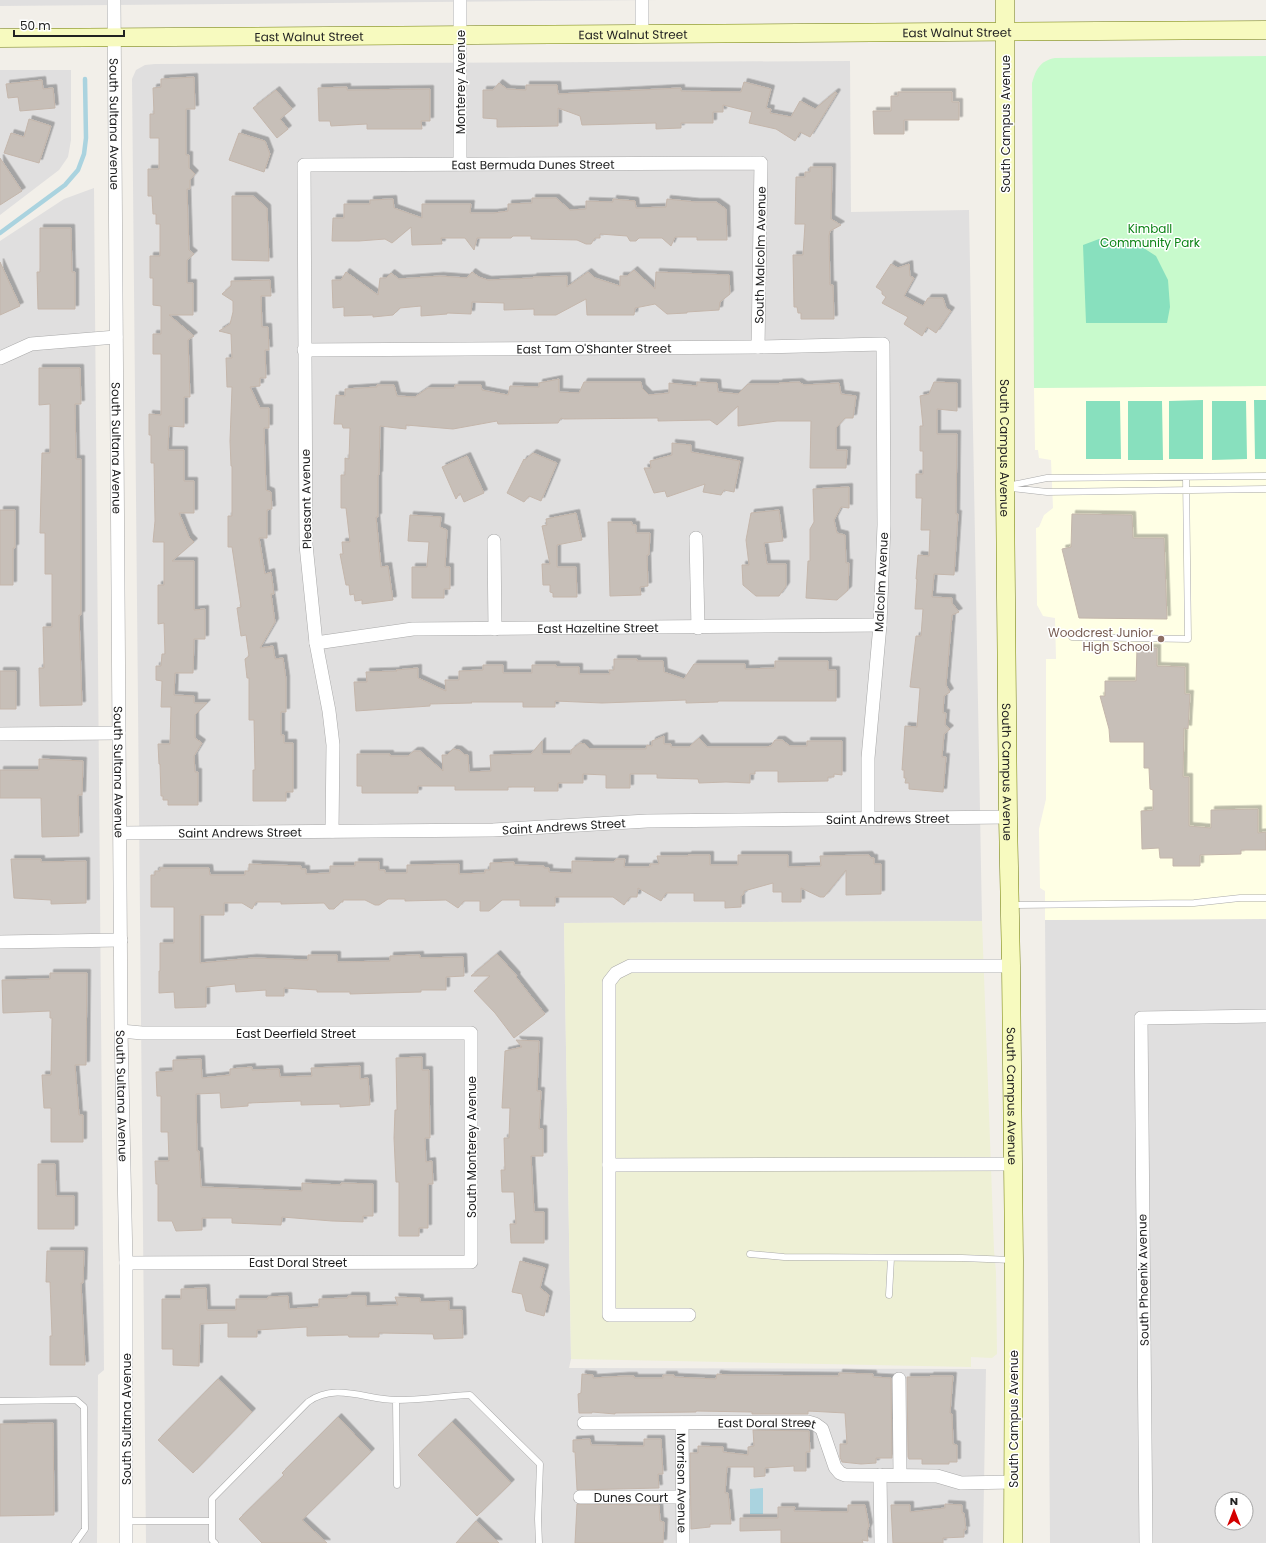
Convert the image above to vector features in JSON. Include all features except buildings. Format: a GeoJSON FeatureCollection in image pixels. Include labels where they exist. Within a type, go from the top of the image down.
{"type":"FeatureCollection","features":[{"type":"Feature","properties":{"kind":"street","name":"South Sultana Avenue"},"geometry":{"type":"LineString","coordinates":[[114,0],[121,1031],[126,1263],[126,1543]]}},
{"type":"Feature","properties":{"kind":"street","name":"Monterey Avenue"},"geometry":{"type":"LineString","coordinates":[[460,0],[460,164]]}},
{"type":"Feature","properties":{"kind":"street"},"geometry":{"type":"LineString","coordinates":[[642,0],[642,34]]}},
{"type":"Feature","properties":{"kind":"street","name":"South Campus Avenue"},"geometry":{"type":"LineString","coordinates":[[1005,0],[1005,487],[1008,817],[1011,906],[1014,1260],[1014,1543]]}},
{"type":"Feature","properties":{"kind":"street","name":"East Walnut Street"},"geometry":{"type":"LineString","coordinates":[[0,38],[1266,30]]}},
{"type":"Feature","properties":{"kind":"street","name":"East Bermuda Dunes Street"},"geometry":{"type":"LineString","coordinates":[[304,165],[761,163]]}},
{"type":"Feature","properties":{"kind":"street","name":"South Malcolm Avenue"},"geometry":{"type":"LineString","coordinates":[[758,346],[761,163]]}},
{"type":"Feature","properties":{"kind":"street","name":"Pleasant Avenue"},"geometry":{"type":"LineString","coordinates":[[304,165],[306,545],[316,642],[329,711],[333,745],[332,831]]}},
{"type":"Feature","properties":{"kind":"street"},"geometry":{"type":"LineString","coordinates":[[0,358],[31,344],[116,337]]}},
{"type":"Feature","properties":{"kind":"street","name":"East Tam O'Shanter Street"},"geometry":{"type":"LineString","coordinates":[[304,350],[883,344]]}},
{"type":"Feature","properties":{"kind":"street","name":"Malcolm Avenue"},"geometry":{"type":"LineString","coordinates":[[868,819],[868,758],[880,625],[884,525],[883,344]]}},
{"type":"Feature","properties":{"kind":"street"},"geometry":{"type":"LineString","coordinates":[[696,538],[698,628]]}},
{"type":"Feature","properties":{"kind":"street"},"geometry":{"type":"LineString","coordinates":[[494,541],[495,629]]}},
{"type":"Feature","properties":{"kind":"street","name":"East Hazeltine Street"},"geometry":{"type":"LineString","coordinates":[[316,642],[413,629],[698,628],[880,625]]}},
{"type":"Feature","properties":{"kind":"street"},"geometry":{"type":"LineString","coordinates":[[0,734],[119,733]]}},
{"type":"Feature","properties":{"kind":"street","name":"Saint Andrews Street"},"geometry":{"type":"LineString","coordinates":[[120,832],[493,830],[647,820],[1008,817]]}},
{"type":"Feature","properties":{"kind":"street"},"geometry":{"type":"LineString","coordinates":[[0,942],[121,940]]}},
{"type":"Feature","properties":{"kind":"street"},"geometry":{"type":"LineString","coordinates":[[689,1315],[610,1315],[610,982],[616,973],[630,966],[1011,966]]}},
{"type":"Feature","properties":{"kind":"street","name":"South Phoenix Avenue"},"geometry":{"type":"LineString","coordinates":[[1146,1543],[1141,1018],[1266,1016]]}},
{"type":"Feature","properties":{"kind":"street","name":"East Deerfield Street"},"geometry":{"type":"LineString","coordinates":[[121,1031],[142,1033],[471,1033]]}},
{"type":"Feature","properties":{"kind":"street","name":"South Monterey Avenue"},"geometry":{"type":"LineString","coordinates":[[471,1033],[471,1262]]}},
{"type":"Feature","properties":{"kind":"street"},"geometry":{"type":"LineString","coordinates":[[610,1165],[1013,1164]]}},
{"type":"Feature","properties":{"kind":"street","name":"East Doral Street"},"geometry":{"type":"LineString","coordinates":[[126,1263],[471,1262]]}},
{"type":"Feature","properties":{"kind":"street"},"geometry":{"type":"LineString","coordinates":[[899,1379],[900,1475]]}},
{"type":"Feature","properties":{"kind":"street","name":"East Doral Street"},"geometry":{"type":"LineString","coordinates":[[584,1423],[808,1422],[815,1424],[822,1429],[834,1467],[840,1473],[845,1475],[937,1476],[961,1483],[1013,1482]]}},
{"type":"Feature","properties":{"kind":"street","name":"Morrison Avenue"},"geometry":{"type":"LineString","coordinates":[[682,1423],[683,1543]]}},
{"type":"Feature","properties":{"kind":"street"},"geometry":{"type":"LineString","coordinates":[[880,1475],[881,1543]]}},
{"type":"Feature","properties":{"kind":"street","name":"Dunes Court"},"geometry":{"type":"LineString","coordinates":[[580,1498],[683,1497]]}},
{"type":"Feature","properties":{"kind":"lane"},"geometry":{"type":"LineString","coordinates":[[1072,637],[1188,639],[1186,476]]}},
{"type":"Feature","properties":{"kind":"lane"},"geometry":{"type":"LineString","coordinates":[[1005,487],[1047,478],[1266,476]]}},
{"type":"Feature","properties":{"kind":"lane"},"geometry":{"type":"LineString","coordinates":[[1005,487],[1047,492],[1266,488]]}},
{"type":"Feature","properties":{"kind":"lane"},"geometry":{"type":"LineString","coordinates":[[1011,906],[1186,903],[1240,898],[1266,898]]}},
{"type":"Feature","properties":{"kind":"lane"},"geometry":{"type":"LineString","coordinates":[[750,1254],[784,1257],[962,1258],[1014,1260]]}},
{"type":"Feature","properties":{"kind":"lane"},"geometry":{"type":"LineString","coordinates":[[889,1295],[891,1258]]}},
{"type":"Feature","properties":{"kind":"lane"},"geometry":{"type":"LineString","coordinates":[[215,1543],[212,1540],[212,1499],[312,1399],[326,1393],[339,1392],[396,1400],[470,1395],[540,1464],[538,1518],[539,1543]]}},
{"type":"Feature","properties":{"kind":"lane"},"geometry":{"type":"LineString","coordinates":[[0,1401],[76,1400],[84,1407],[84,1529],[74,1543]]}},
{"type":"Feature","properties":{"kind":"lane"},"geometry":{"type":"LineString","coordinates":[[396,1400],[397,1485]]}},
{"type":"Feature","properties":{"kind":"lane"},"geometry":{"type":"LineString","coordinates":[[126,1521],[212,1521]]}},
{"type":"Feature","properties":{"kind":"shaded area"},"geometry":{"type":"Polygon","coordinates":[[[0,0],[659,0],[0,6],[0,0]]]}},
{"type":"Feature","properties":{"kind":"shaded area"},"geometry":{"type":"Polygon","coordinates":[[[850,61],[851,212],[969,210],[982,921],[564,923],[571,1359],[569,1368],[986,1369],[983,1543],[146,1543],[132,79],[136,70],[145,65],[155,64],[850,61]]]}},
{"type":"Feature","properties":{"kind":"shaded area"},"geometry":{"type":"Polygon","coordinates":[[[0,70],[71,70],[71,140],[68,157],[59,170],[0,215],[0,70]]]}},
{"type":"Feature","properties":{"kind":"shaded area"},"geometry":{"type":"Polygon","coordinates":[[[94,188],[104,1370],[98,1375],[97,1543],[0,1543],[0,241],[64,199],[94,188]]]}},
{"type":"Feature","properties":{"kind":"shaded area","name":"Woodcrest Junior High School"},"geometry":{"type":"Polygon","coordinates":[[[1266,386],[1266,919],[1045,920],[1045,891],[1040,888],[1039,829],[1046,799],[1046,659],[1056,659],[1055,618],[1043,616],[1037,605],[1036,528],[1039,527],[1044,515],[1053,508],[1051,460],[1039,458],[1038,450],[1035,450],[1034,388],[1266,386]]]}},
{"type":"Feature","properties":{"kind":"shaded area"},"geometry":{"type":"Polygon","coordinates":[[[1266,919],[1266,1543],[1050,1543],[1045,920],[1266,919]]]}},
{"type":"Feature","properties":{"kind":"shaded area"},"geometry":{"type":"Polygon","coordinates":[[[982,921],[996,1272],[997,1354],[992,1358],[971,1357],[971,1367],[571,1359],[564,923],[982,921]]]}},
{"type":"Feature","properties":{"kind":"green space","name":"Kimball Community Park"},"geometry":{"type":"Polygon","coordinates":[[[1266,56],[1266,386],[1034,388],[1032,83],[1039,66],[1050,59],[1055,58],[1266,56]]]}},
{"type":"Feature","properties":{"kind":"green space"},"geometry":{"type":"Polygon","coordinates":[[[1099,239],[1122,239],[1142,247],[1156,256],[1168,280],[1170,307],[1167,323],[1086,323],[1083,245],[1099,239]]]}},
{"type":"Feature","properties":{"kind":"green space"},"geometry":{"type":"Polygon","coordinates":[[[1203,400],[1203,459],[1169,459],[1169,401],[1203,400]]]}},
{"type":"Feature","properties":{"kind":"green space"},"geometry":{"type":"Polygon","coordinates":[[[1254,400],[1266,400],[1266,459],[1255,459],[1254,400]]]}},
{"type":"Feature","properties":{"kind":"green space"},"geometry":{"type":"Polygon","coordinates":[[[1086,401],[1120,401],[1121,459],[1086,459],[1086,401]]]}},
{"type":"Feature","properties":{"kind":"green space"},"geometry":{"type":"Polygon","coordinates":[[[1128,401],[1162,401],[1163,460],[1128,460],[1128,401]]]}},
{"type":"Feature","properties":{"kind":"green space"},"geometry":{"type":"Polygon","coordinates":[[[1212,401],[1246,401],[1247,459],[1212,460],[1212,401]]]}},
{"type":"Feature","properties":{"kind":"water"},"geometry":{"type":"Polygon","coordinates":[[[763,1488],[763,1514],[750,1514],[750,1489],[763,1488]]]}},
{"type":"Feature","properties":{"kind":"waterway"},"geometry":{"type":"LineString","coordinates":[[0,233],[65,185],[78,170],[84,154],[86,138],[85,79]]}},
{"type":"Feature","properties":{"kind":"place","name":"Woodcrest Junior High School"},"geometry":{"type":"Point","coordinates":[1161,639]}}]}
